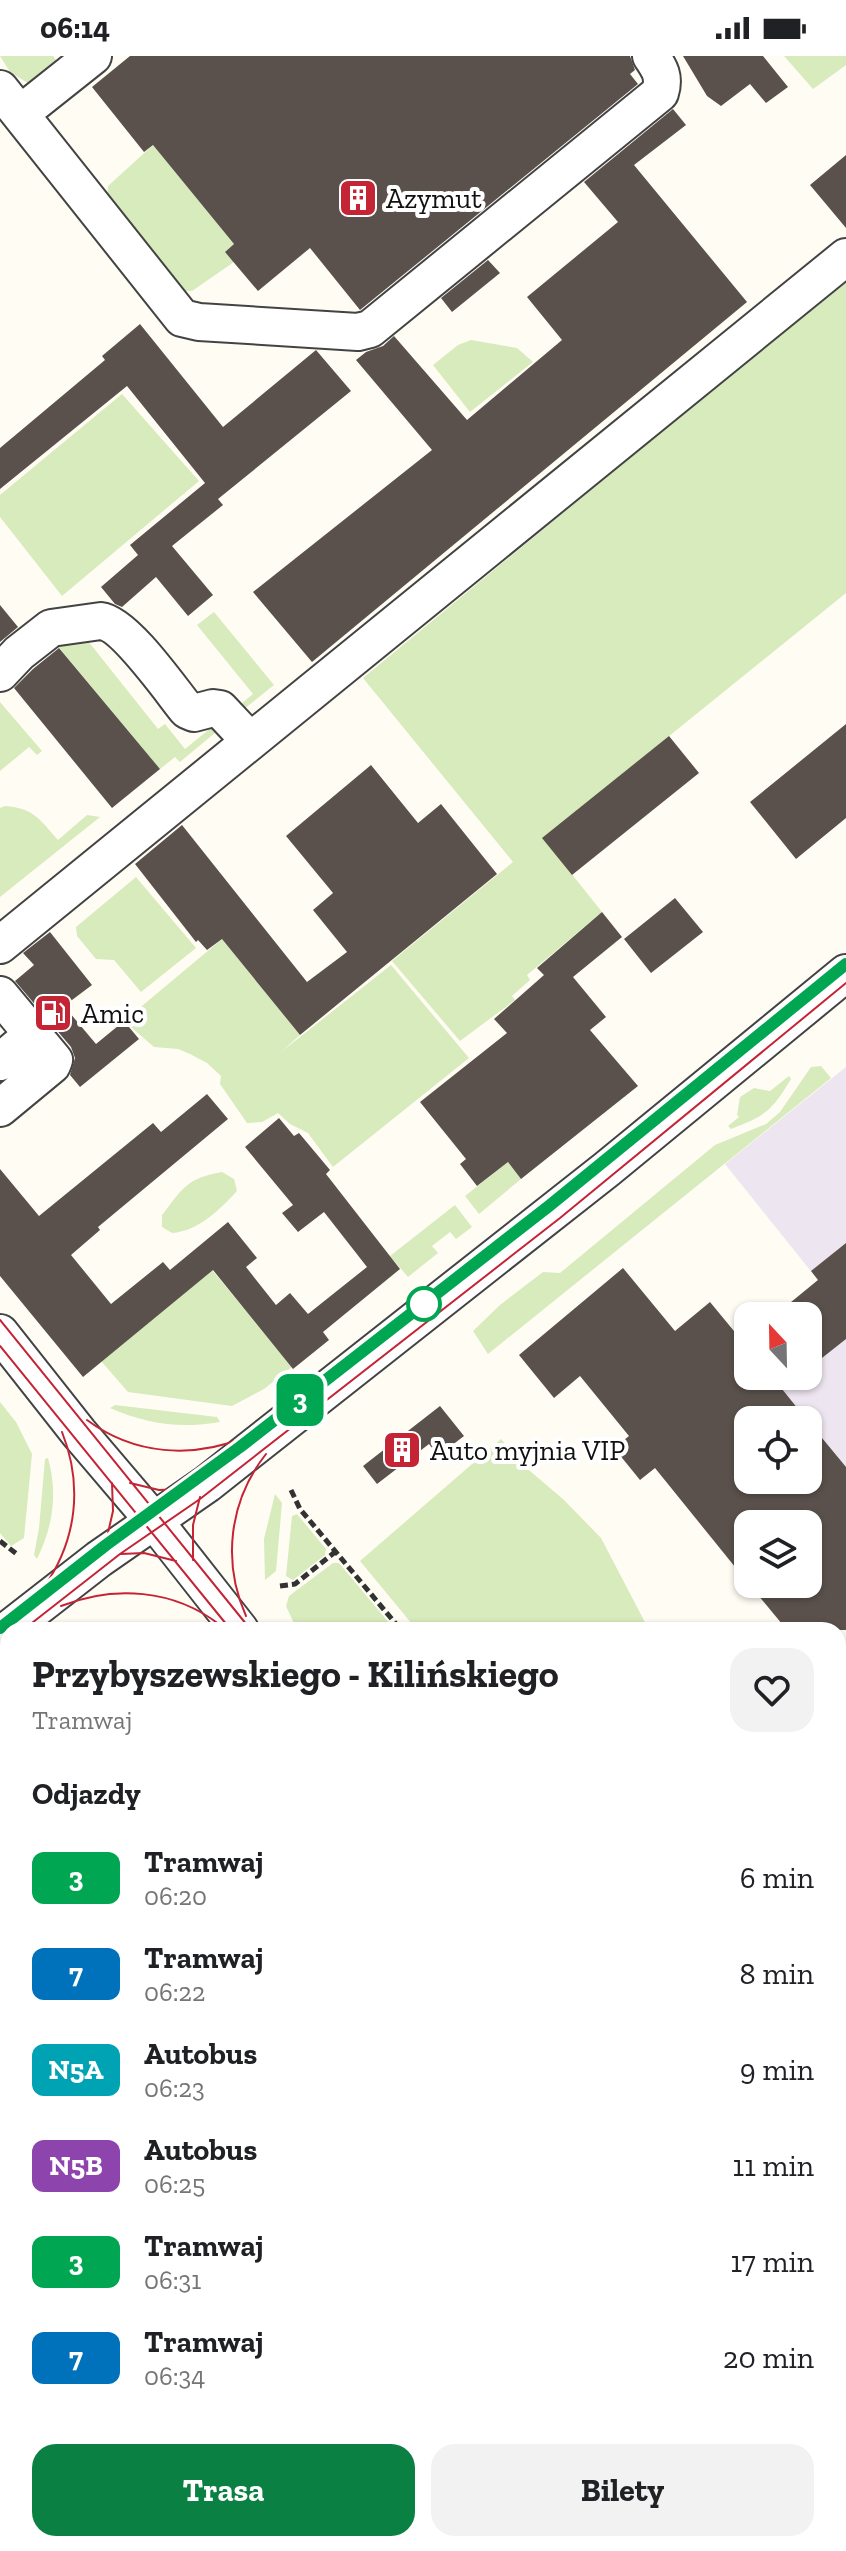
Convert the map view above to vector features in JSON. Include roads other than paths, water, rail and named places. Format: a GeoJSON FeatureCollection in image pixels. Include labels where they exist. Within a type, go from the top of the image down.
{"type":"FeatureCollection","features":[{"type":"Feature","properties":{"kind":"street"},"geometry":{"type":"LineString","coordinates":[[93,56],[10,102],[182,318],[199,322],[358,332],[370,329],[660,93],[662,75],[651,56]]}},
{"type":"Feature","properties":{"kind":"street"},"geometry":{"type":"LineString","coordinates":[[0,945],[846,257]]}},
{"type":"Feature","properties":{"kind":"street"},"geometry":{"type":"LineString","coordinates":[[0,673],[19,653],[51,628],[109,622],[128,638],[187,710],[194,713],[220,709],[250,741]]}},
{"type":"Feature","properties":{"kind":"street"},"geometry":{"type":"LineString","coordinates":[[18,1622],[99,1559],[207,1484],[522,1237],[846,973]]}},
{"type":"Feature","properties":{"kind":"street"},"geometry":{"type":"LineString","coordinates":[[0,1062],[12,1016]]}},
{"type":"Feature","properties":{"kind":"street"},"geometry":{"type":"LineString","coordinates":[[0,1108],[52,1065],[54,1060],[12,1016]]}},
{"type":"Feature","properties":{"kind":"street"},"geometry":{"type":"LineString","coordinates":[[0,1333],[234,1622]]}},
{"type":"Feature","properties":{"kind":"tram line"},"geometry":{"type":"LineString","coordinates":[[8,1622],[240,1447],[549,1206],[846,964]]}},
{"type":"Feature","properties":{"kind":"tram line","name":"3"},"geometry":{"type":"LineString","coordinates":[[8,1622],[130,1526],[240,1447],[549,1206],[846,964]]}},
{"type":"Feature","properties":{"kind":"tram line"},"geometry":{"type":"LineString","coordinates":[[33,1622],[120,1554],[200,1499],[560,1218],[846,983]]}},
{"type":"Feature","properties":{"kind":"tram line"},"geometry":{"type":"LineString","coordinates":[[0,1320],[245,1622]]}},
{"type":"Feature","properties":{"kind":"tram line"},"geometry":{"type":"LineString","coordinates":[[0,1346],[224,1622]]}},
{"type":"Feature","properties":{"kind":"tram line"},"geometry":{"type":"LineString","coordinates":[[87,1420],[124,1441],[164,1450],[205,1449],[246,1437]]}},
{"type":"Feature","properties":{"kind":"tram line"},"geometry":{"type":"LineString","coordinates":[[44,1587],[64,1550],[73,1512],[73,1472],[62,1432]]}},
{"type":"Feature","properties":{"kind":"tram line"},"geometry":{"type":"LineString","coordinates":[[246,1616],[234,1575],[233,1532],[244,1492],[266,1454]]}},
{"type":"Feature","properties":{"kind":"tram line"},"geometry":{"type":"LineString","coordinates":[[105,1546],[113,1511],[112,1483]]}},
{"type":"Feature","properties":{"kind":"tram line"},"geometry":{"type":"LineString","coordinates":[[130,1483],[159,1490],[185,1489]]}},
{"type":"Feature","properties":{"kind":"tram line"},"geometry":{"type":"LineString","coordinates":[[193,1560],[193,1525],[200,1497]]}},
{"type":"Feature","properties":{"kind":"tram line"},"geometry":{"type":"LineString","coordinates":[[121,1554],[144,1553],[176,1561]]}},
{"type":"Feature","properties":{"kind":"tram line"},"geometry":{"type":"LineString","coordinates":[[61,1606],[102,1595],[143,1594],[183,1604],[216,1622]]}},
{"type":"Feature","properties":{"kind":"place","name":"Azymut"},"geometry":{"type":"Point","coordinates":[358,198]}},
{"type":"Feature","properties":{"kind":"place","name":"Amic"},"geometry":{"type":"Point","coordinates":[53,1013]}},
{"type":"Feature","properties":{"kind":"place","name":"Auto myjnia VIP"},"geometry":{"type":"Point","coordinates":[402,1450]}}]}
